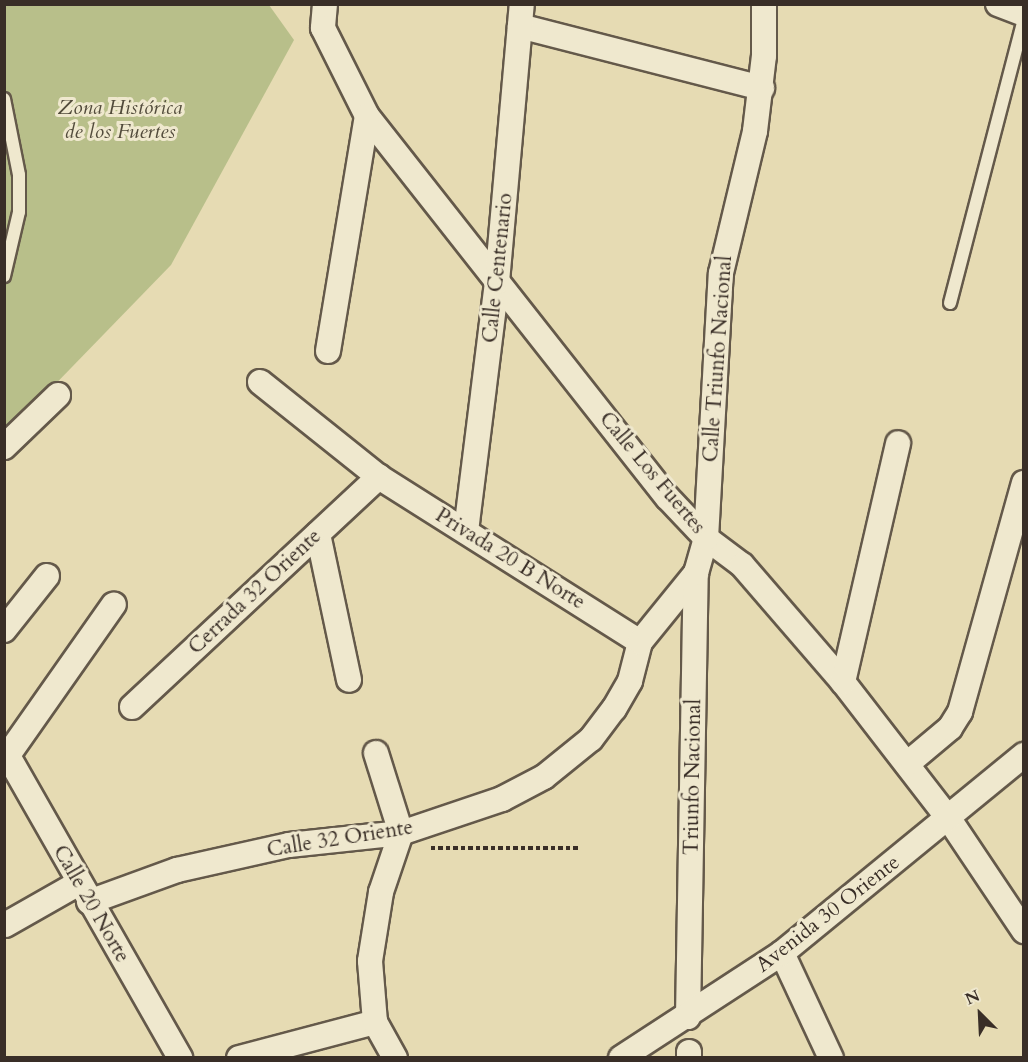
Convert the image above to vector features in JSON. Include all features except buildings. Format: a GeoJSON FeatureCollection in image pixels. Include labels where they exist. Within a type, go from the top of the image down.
{"type":"FeatureCollection","features":[{"type":"Feature","properties":{"kind":"street","name":"Calle Triunfo Nacional"},"geometry":{"type":"LineString","coordinates":[[706,538],[721,273],[762,88],[764,4]]}},
{"type":"Feature","properties":{"kind":"street"},"geometry":{"type":"LineString","coordinates":[[998,4],[1023,14]]}},
{"type":"Feature","properties":{"kind":"street"},"geometry":{"type":"LineString","coordinates":[[521,15],[762,88]]}},
{"type":"Feature","properties":{"kind":"street","name":"Calle Centenario"},"geometry":{"type":"LineString","coordinates":[[466,531],[497,282],[521,15]]}},
{"type":"Feature","properties":{"kind":"street","name":"Calle Los Fuertes"},"geometry":{"type":"LineString","coordinates":[[324,16],[367,116],[642,467],[706,538],[742,565],[843,682],[949,819],[1023,931]]}},
{"type":"Feature","properties":{"kind":"street"},"geometry":{"type":"LineString","coordinates":[[328,351],[367,116]]}},
{"type":"Feature","properties":{"kind":"street","name":"Privada 20 B Norte"},"geometry":{"type":"LineString","coordinates":[[260,382],[379,477],[640,642]]}},
{"type":"Feature","properties":{"kind":"street"},"geometry":{"type":"LineString","coordinates":[[4,447],[58,395]]}},
{"type":"Feature","properties":{"kind":"street"},"geometry":{"type":"LineString","coordinates":[[843,682],[898,443]]}},
{"type":"Feature","properties":{"kind":"street","name":"Cerrada 32 Oriente"},"geometry":{"type":"LineString","coordinates":[[132,707],[379,477]]}},
{"type":"Feature","properties":{"kind":"street"},"geometry":{"type":"LineString","coordinates":[[907,764],[950,728],[960,712],[1023,483]]}},
{"type":"Feature","properties":{"kind":"street"},"geometry":{"type":"LineString","coordinates":[[318,534],[349,680]]}},
{"type":"Feature","properties":{"kind":"street","name":"Triunfo Nacional"},"geometry":{"type":"LineString","coordinates":[[688,1017],[696,573],[706,538]]}},
{"type":"Feature","properties":{"kind":"street","name":"Calle 32 Oriente"},"geometry":{"type":"LineString","coordinates":[[5,925],[84,893],[210,862],[289,845],[398,840],[502,799],[544,777],[591,739],[614,709],[630,681],[640,642],[696,573]]}},
{"type":"Feature","properties":{"kind":"street"},"geometry":{"type":"LineString","coordinates":[[4,630],[47,576]]}},
{"type":"Feature","properties":{"kind":"street"},"geometry":{"type":"LineString","coordinates":[[6,752],[114,604]]}},
{"type":"Feature","properties":{"kind":"street","name":"Calle 20 Norte"},"geometry":{"type":"LineString","coordinates":[[6,752],[84,893],[180,1058]]}},
{"type":"Feature","properties":{"kind":"street"},"geometry":{"type":"LineString","coordinates":[[376,753],[398,840],[373,930],[375,1022],[395,1058]]}},
{"type":"Feature","properties":{"kind":"street","name":"Avenida 30 Oriente"},"geometry":{"type":"LineString","coordinates":[[621,1058],[688,1017],[782,953],[949,819],[1023,754]]}},
{"type":"Feature","properties":{"kind":"street"},"geometry":{"type":"LineString","coordinates":[[782,953],[831,1058]]}},
{"type":"Feature","properties":{"kind":"street"},"geometry":{"type":"LineString","coordinates":[[239,1058],[375,1022]]}},
{"type":"Feature","properties":{"kind":"lane"},"geometry":{"type":"LineString","coordinates":[[950,303],[1023,19]]}},
{"type":"Feature","properties":{"kind":"lane"},"geometry":{"type":"LineString","coordinates":[[4,99],[19,175],[19,212],[4,276]]}},
{"type":"Feature","properties":{"kind":"path"},"geometry":{"type":"LineString","coordinates":[[398,840],[580,848]]}},
{"type":"Feature","properties":{"kind":"green space","name":"Zona Histórica de los Fuertes"},"geometry":{"type":"Polygon","coordinates":[[[5,5],[269,5],[294,40],[171,265],[5,436],[5,5]]]}}]}
